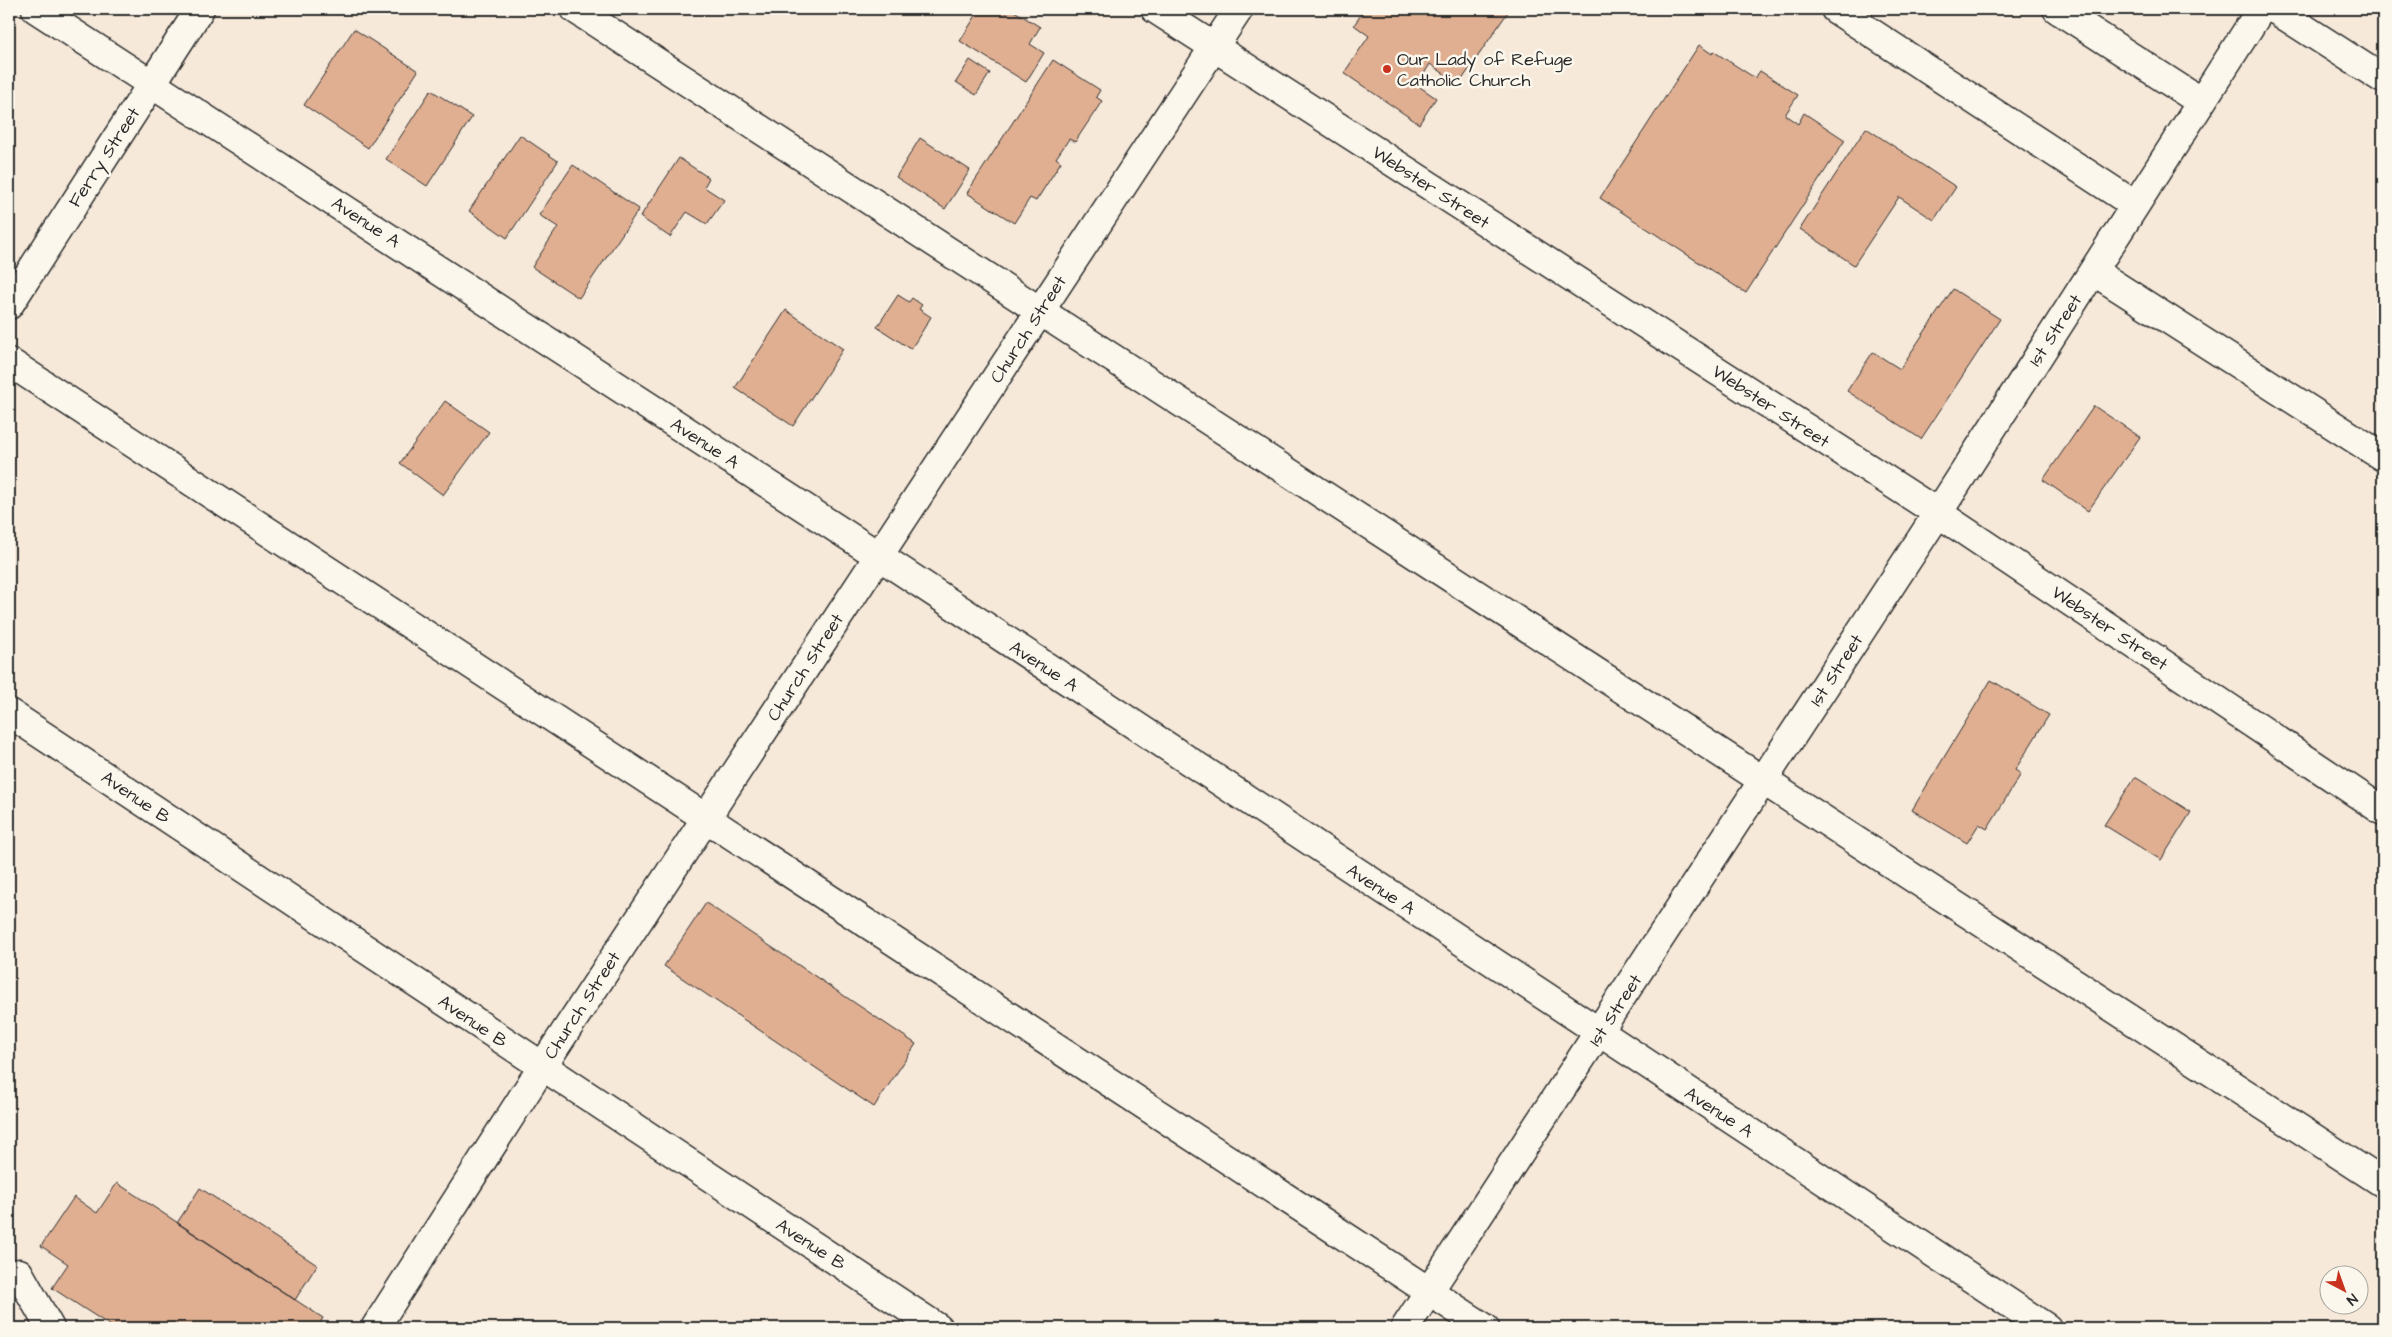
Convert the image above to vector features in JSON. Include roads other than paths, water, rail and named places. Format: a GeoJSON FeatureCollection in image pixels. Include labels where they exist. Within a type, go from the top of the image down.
{"type":"FeatureCollection","features":[{"type":"Feature","properties":{"kind":"street","name":"Avenue A"},"geometry":{"type":"LineString","coordinates":[[36,9],[878,556],[2047,1328]]}},
{"type":"Feature","properties":{"kind":"street","name":"Ferry Street"},"geometry":{"type":"LineString","coordinates":[[9,305],[200,9]]}},
{"type":"Feature","properties":{"kind":"street"},"geometry":{"type":"LineString","coordinates":[[575,9],[2383,1183]]}},
{"type":"Feature","properties":{"kind":"street","name":"Webster Street"},"geometry":{"type":"LineString","coordinates":[[1155,9],[1938,513],[2383,811]]}},
{"type":"Feature","properties":{"kind":"street","name":"Church Street"},"geometry":{"type":"LineString","coordinates":[[375,1328],[542,1067],[1240,9]]}},
{"type":"Feature","properties":{"kind":"street"},"geometry":{"type":"LineString","coordinates":[[1835,9],[2135,205]]}},
{"type":"Feature","properties":{"kind":"street"},"geometry":{"type":"LineString","coordinates":[[2057,9],[2201,102]]}},
{"type":"Feature","properties":{"kind":"street","name":"1st Street"},"geometry":{"type":"LineString","coordinates":[[1405,1328],[1600,1034],[1938,513],[2261,9]]}},
{"type":"Feature","properties":{"kind":"street"},"geometry":{"type":"LineString","coordinates":[[2274,9],[2383,79]]}},
{"type":"Feature","properties":{"kind":"street"},"geometry":{"type":"LineString","coordinates":[[2092,272],[2383,457]]}},
{"type":"Feature","properties":{"kind":"street"},"geometry":{"type":"LineString","coordinates":[[9,362],[1485,1328]]}},
{"type":"Feature","properties":{"kind":"street","name":"Avenue B"},"geometry":{"type":"LineString","coordinates":[[9,713],[938,1328]]}},
{"type":"Feature","properties":{"kind":"street"},"geometry":{"type":"LineString","coordinates":[[19,1273],[50,1328]]}},
{"type":"Feature","properties":{"kind":"place","name":"Our Lady of Refuge Catholic Church"},"geometry":{"type":"Point","coordinates":[1387,69]}}]}
